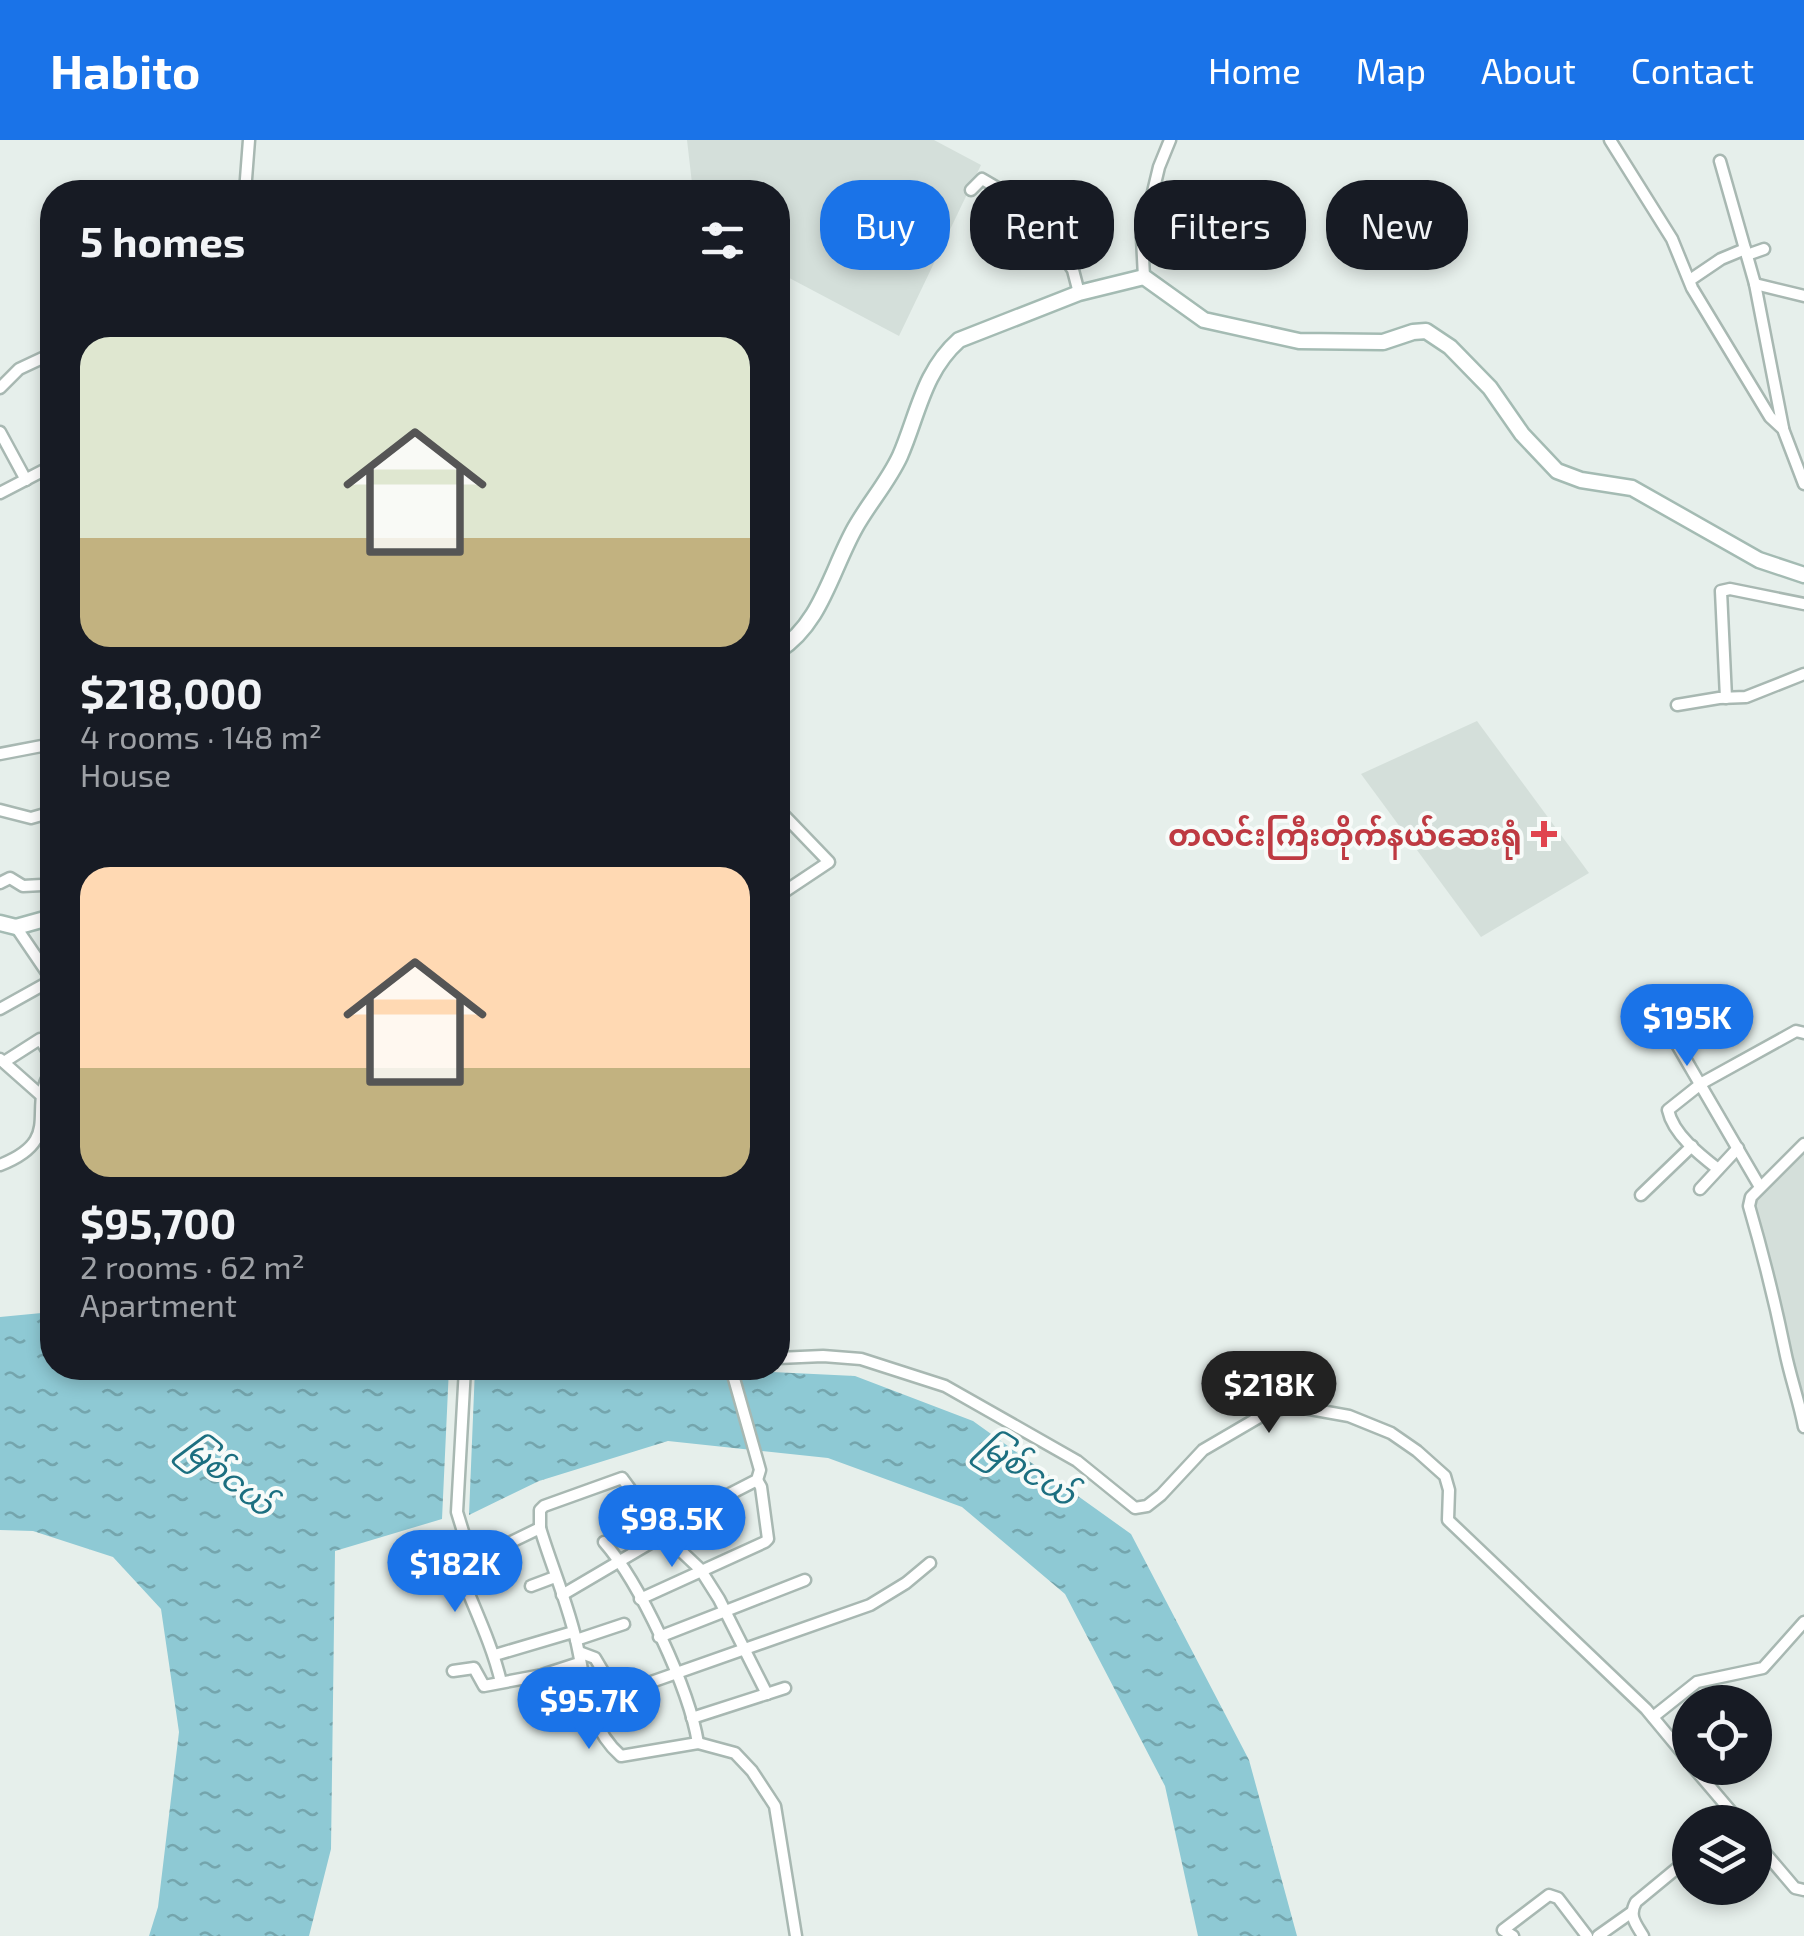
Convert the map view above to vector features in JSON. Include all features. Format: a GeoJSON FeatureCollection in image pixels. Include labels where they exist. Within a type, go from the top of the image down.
{"type":"FeatureCollection","features":[{"type":"Feature","properties":{"kind":"street"},"geometry":{"type":"LineString","coordinates":[[247,180],[249,140]]}},
{"type":"Feature","properties":{"kind":"street"},"geometry":{"type":"LineString","coordinates":[[1144,277],[1142,238],[1170,140]]}},
{"type":"Feature","properties":{"kind":"street"},"geometry":{"type":"LineString","coordinates":[[1610,140],[1672,239],[1690,280],[1770,417],[1784,429]]}},
{"type":"Feature","properties":{"kind":"street"},"geometry":{"type":"LineString","coordinates":[[1720,161],[1755,284],[1784,429],[1804,484]]}},
{"type":"Feature","properties":{"kind":"street"},"geometry":{"type":"LineString","coordinates":[[1690,280],[1722,259],[1764,249]]}},
{"type":"Feature","properties":{"kind":"street"},"geometry":{"type":"LineString","coordinates":[[1072,270],[1080,292]]}},
{"type":"Feature","properties":{"kind":"street"},"geometry":{"type":"LineString","coordinates":[[790,643],[811,620],[857,524],[891,474],[919,398],[940,358],[959,340],[1080,292],[1144,277],[1204,320],[1283,338],[1383,342],[1426,331],[1450,347],[1490,388],[1531,446],[1557,471],[1581,480],[1632,488],[1758,560],[1804,574]]}},
{"type":"Feature","properties":{"kind":"street"},"geometry":{"type":"LineString","coordinates":[[1755,284],[1804,296]]}},
{"type":"Feature","properties":{"kind":"street"},"geometry":{"type":"LineString","coordinates":[[0,388],[20,370],[40,362]]}},
{"type":"Feature","properties":{"kind":"street"},"geometry":{"type":"LineString","coordinates":[[0,432],[26,480]]}},
{"type":"Feature","properties":{"kind":"street"},"geometry":{"type":"LineString","coordinates":[[0,494],[40,472]]}},
{"type":"Feature","properties":{"kind":"street"},"geometry":{"type":"LineString","coordinates":[[1726,698],[1721,591],[1730,589],[1804,604]]}},
{"type":"Feature","properties":{"kind":"street"},"geometry":{"type":"LineString","coordinates":[[1677,705],[1762,693],[1804,674]]}},
{"type":"Feature","properties":{"kind":"street"},"geometry":{"type":"LineString","coordinates":[[0,754],[40,746]]}},
{"type":"Feature","properties":{"kind":"street"},"geometry":{"type":"LineString","coordinates":[[0,810],[31,818],[40,815]]}},
{"type":"Feature","properties":{"kind":"street"},"geometry":{"type":"LineString","coordinates":[[790,821],[830,862],[790,888]]}},
{"type":"Feature","properties":{"kind":"street"},"geometry":{"type":"LineString","coordinates":[[0,883],[10,878],[23,886],[40,886]]}},
{"type":"Feature","properties":{"kind":"street"},"geometry":{"type":"LineString","coordinates":[[40,919],[8,925],[40,965]]}},
{"type":"Feature","properties":{"kind":"street"},"geometry":{"type":"LineString","coordinates":[[0,1009],[40,987]]}},
{"type":"Feature","properties":{"kind":"street"},"geometry":{"type":"LineString","coordinates":[[1637,1032],[1663,1021],[1702,1082],[1760,1188]]}},
{"type":"Feature","properties":{"kind":"street"},"geometry":{"type":"LineString","coordinates":[[1718,1169],[1692,1146],[1670,1119],[1668,1110],[1702,1082],[1796,1031],[1804,1034]]}},
{"type":"Feature","properties":{"kind":"street"},"geometry":{"type":"LineString","coordinates":[[40,1039],[5,1067],[40,1095]]}},
{"type":"Feature","properties":{"kind":"street"},"geometry":{"type":"LineString","coordinates":[[0,1165],[24,1155],[40,1130]]}},
{"type":"Feature","properties":{"kind":"street"},"geometry":{"type":"LineString","coordinates":[[1804,1144],[1751,1197],[1749,1206],[1782,1324],[1804,1427]]}},
{"type":"Feature","properties":{"kind":"street"},"geometry":{"type":"LineString","coordinates":[[1641,1195],[1692,1146]]}},
{"type":"Feature","properties":{"kind":"street"},"geometry":{"type":"LineString","coordinates":[[1700,1190],[1738,1148]]}},
{"type":"Feature","properties":{"kind":"street"},"geometry":{"type":"LineString","coordinates":[[790,1357],[861,1359],[945,1386],[1076,1462],[1136,1508],[1147,1506],[1161,1495],[1204,1450],[1276,1408],[1305,1407],[1349,1416],[1381,1428],[1442,1472],[1449,1490],[1448,1520],[1653,1717],[1672,1740]]}},
{"type":"Feature","properties":{"kind":"street"},"geometry":{"type":"LineString","coordinates":[[464,1380],[457,1512],[472,1561]]}},
{"type":"Feature","properties":{"kind":"street"},"geometry":{"type":"LineString","coordinates":[[640,1599],[755,1549],[768,1539],[759,1475],[734,1380]]}},
{"type":"Feature","properties":{"kind":"street"},"geometry":{"type":"LineString","coordinates":[[562,1595],[759,1475]]}},
{"type":"Feature","properties":{"kind":"street"},"geometry":{"type":"LineString","coordinates":[[767,1694],[700,1570],[664,1535],[619,1477],[540,1510],[540,1528],[597,1727],[621,1756],[698,1743],[735,1753],[752,1771],[774,1806],[796,1936]]}},
{"type":"Feature","properties":{"kind":"street"},"geometry":{"type":"LineString","coordinates":[[501,1682],[460,1572],[472,1561],[540,1528]]}},
{"type":"Feature","properties":{"kind":"street"},"geometry":{"type":"LineString","coordinates":[[604,1542],[620,1561],[659,1637],[692,1718],[698,1743]]}},
{"type":"Feature","properties":{"kind":"street"},"geometry":{"type":"LineString","coordinates":[[637,1687],[870,1605],[906,1584],[930,1563]]}},
{"type":"Feature","properties":{"kind":"street"},"geometry":{"type":"LineString","coordinates":[[531,1586],[555,1576]]}},
{"type":"Feature","properties":{"kind":"street"},"geometry":{"type":"LineString","coordinates":[[659,1637],[805,1580]]}},
{"type":"Feature","properties":{"kind":"street"},"geometry":{"type":"LineString","coordinates":[[1653,1717],[1696,1682],[1762,1668],[1804,1622]]}},
{"type":"Feature","properties":{"kind":"street"},"geometry":{"type":"LineString","coordinates":[[452,1671],[474,1668],[484,1686],[542,1675],[577,1647],[624,1624]]}},
{"type":"Feature","properties":{"kind":"street"},"geometry":{"type":"LineString","coordinates":[[494,1655],[577,1647],[595,1658],[620,1700]]}},
{"type":"Feature","properties":{"kind":"street"},"geometry":{"type":"LineString","coordinates":[[692,1718],[785,1688]]}},
{"type":"Feature","properties":{"kind":"street"},"geometry":{"type":"LineString","coordinates":[[1709,1785],[1726,1805]]}},
{"type":"Feature","properties":{"kind":"street"},"geometry":{"type":"LineString","coordinates":[[1772,1861],[1795,1888],[1804,1890]]}},
{"type":"Feature","properties":{"kind":"street"},"geometry":{"type":"LineString","coordinates":[[1598,1936],[1632,1912],[1642,1896],[1672,1875]]}},
{"type":"Feature","properties":{"kind":"street"},"geometry":{"type":"LineString","coordinates":[[1514,1936],[1503,1930],[1549,1895],[1558,1898],[1587,1936]]}},
{"type":"Feature","properties":{"kind":"street"},"geometry":{"type":"LineString","coordinates":[[1632,1912],[1643,1936]]}},
{"type":"Feature","properties":{"kind":"shaded area"},"geometry":{"type":"Polygon","coordinates":[[[687,140],[934,140],[981,165],[974,180],[970,180],[950,230],[950,180],[820,180],[820,270],[931,270],[899,336],[790,278],[790,180],[692,180],[687,140]]]}},
{"type":"Feature","properties":{"kind":"shaded area"},"geometry":{"type":"Polygon","coordinates":[[[1477,721],[1589,873],[1481,937],[1361,774],[1477,721]]]}},
{"type":"Feature","properties":{"kind":"shaded area"},"geometry":{"type":"Polygon","coordinates":[[[1804,1149],[1804,1398],[1751,1203],[1804,1149]]]}},
{"type":"Feature","properties":{"kind":"water","name":"မြစ်ငယ်"},"geometry":{"type":"Polygon","coordinates":[[[40,1313],[40,1380],[448,1380],[442,1519],[335,1551],[331,1849],[309,1936],[149,1936],[158,1907],[179,1732],[161,1609],[113,1557],[33,1531],[0,1530],[0,1317],[40,1313]]]}},
{"type":"Feature","properties":{"kind":"water","name":"မြစ်ငယ်"},"geometry":{"type":"Polygon","coordinates":[[[790,1373],[855,1376],[973,1421],[1131,1534],[1249,1760],[1297,1936],[1198,1936],[1165,1786],[1065,1594],[962,1507],[828,1458],[668,1441],[539,1481],[469,1515],[475,1380],[790,1380],[790,1373]]]}},
{"type":"Feature","properties":{"kind":"place","name":"တလင်းကြီးတိုက်နယ်ဆေးရုံ"},"geometry":{"type":"Point","coordinates":[1544,834]}}]}
